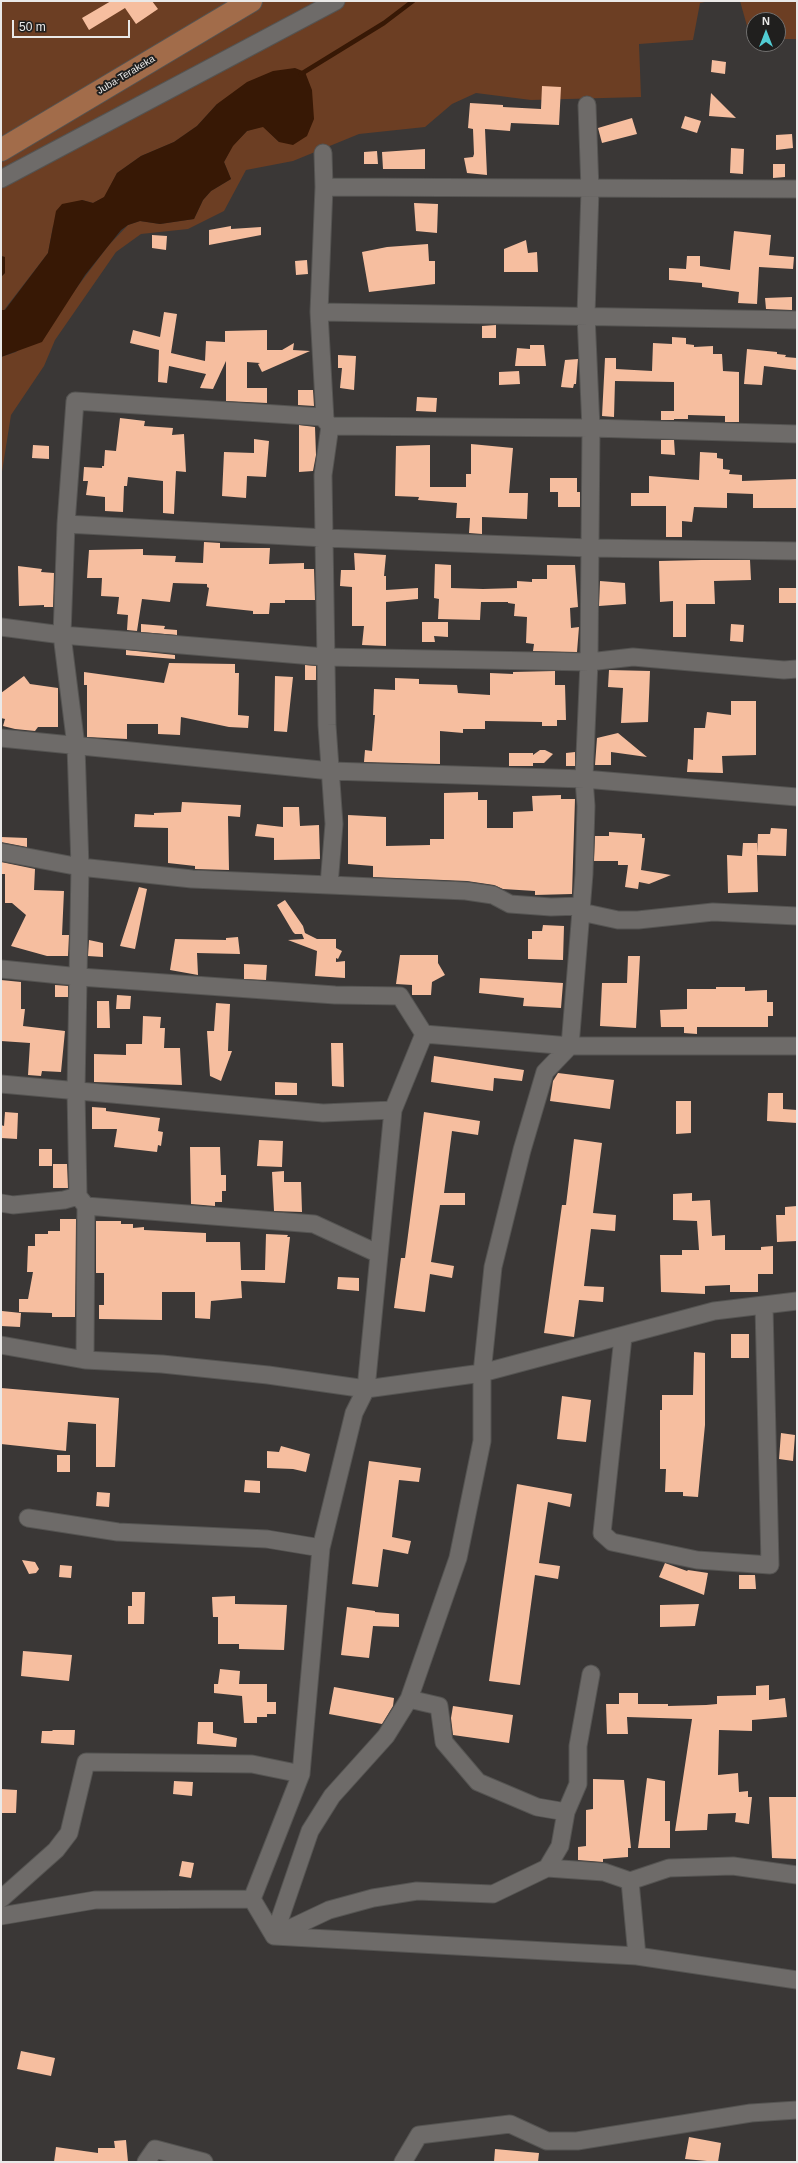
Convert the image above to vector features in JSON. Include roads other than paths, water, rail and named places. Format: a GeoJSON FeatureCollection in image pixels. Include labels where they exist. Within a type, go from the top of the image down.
{"type":"FeatureCollection","features":[{"type":"Feature","properties":{"kind":"main road","name":"Juba-Terakeka"},"geometry":{"type":"LineString","coordinates":[[1,150],[251,1]]}},
{"type":"Feature","properties":{"kind":"street"},"geometry":{"type":"LineString","coordinates":[[1,179],[336,1]]}},
{"type":"Feature","properties":{"kind":"street"},"geometry":{"type":"LineString","coordinates":[[274,1936],[310,1831],[332,1796],[386,1736],[409,1699],[458,1558],[482,1441],[482,1373],[493,1267],[522,1150],[545,1072],[570,1046],[581,909],[586,806],[584,779],[589,662],[591,428],[586,315],[590,190],[587,105]]}},
{"type":"Feature","properties":{"kind":"street"},"geometry":{"type":"LineString","coordinates":[[323,153],[324,187],[319,312],[328,423],[323,475],[325,538],[326,725],[331,771],[334,824],[329,886]]}},
{"type":"Feature","properties":{"kind":"street"},"geometry":{"type":"LineString","coordinates":[[324,187],[794,191]]}},
{"type":"Feature","properties":{"kind":"street"},"geometry":{"type":"LineString","coordinates":[[319,312],[586,315],[797,320]]}},
{"type":"Feature","properties":{"kind":"street"},"geometry":{"type":"LineString","coordinates":[[85,1360],[82,1201],[76,1091],[80,977],[80,867],[76,746],[62,635],[66,524],[75,401],[323,417],[328,423],[797,434]]}},
{"type":"Feature","properties":{"kind":"street"},"geometry":{"type":"LineString","coordinates":[[66,524],[325,538],[590,548],[797,551]]}},
{"type":"Feature","properties":{"kind":"street"},"geometry":{"type":"LineString","coordinates":[[1,627],[62,635],[326,657],[589,662],[633,657],[784,670],[797,669]]}},
{"type":"Feature","properties":{"kind":"street"},"geometry":{"type":"LineString","coordinates":[[1,738],[331,771],[584,779],[797,797]]}},
{"type":"Feature","properties":{"kind":"street"},"geometry":{"type":"LineString","coordinates":[[1,852],[80,867],[192,879],[466,891],[493,895],[510,904],[581,909],[618,920],[638,920],[713,912],[797,916]]}},
{"type":"Feature","properties":{"kind":"street"},"geometry":{"type":"LineString","coordinates":[[1,969],[80,977],[335,995],[400,996],[424,1034]]}},
{"type":"Feature","properties":{"kind":"street"},"geometry":{"type":"LineString","coordinates":[[424,1034],[570,1046],[797,1046]]}},
{"type":"Feature","properties":{"kind":"street"},"geometry":{"type":"LineString","coordinates":[[252,1899],[301,1774],[321,1548],[354,1413],[366,1389],[393,1110],[424,1034]]}},
{"type":"Feature","properties":{"kind":"street"},"geometry":{"type":"LineString","coordinates":[[1,1084],[323,1112],[393,1110]]}},
{"type":"Feature","properties":{"kind":"street"},"geometry":{"type":"LineString","coordinates":[[1,1202],[13,1205],[64,1200],[82,1201],[314,1224],[379,1254]]}},
{"type":"Feature","properties":{"kind":"street"},"geometry":{"type":"LineString","coordinates":[[1,1345],[85,1360],[162,1364],[260,1374],[366,1389],[482,1373],[623,1337],[714,1311],[797,1301]]}},
{"type":"Feature","properties":{"kind":"street"},"geometry":{"type":"LineString","coordinates":[[623,1337],[602,1533],[612,1542],[697,1560],[770,1565],[764,1306]]}},
{"type":"Feature","properties":{"kind":"street"},"geometry":{"type":"LineString","coordinates":[[28,1518],[118,1532],[267,1539],[321,1548]]}},
{"type":"Feature","properties":{"kind":"street"},"geometry":{"type":"LineString","coordinates":[[548,1868],[560,1846],[566,1812],[578,1784],[578,1746],[591,1674]]}},
{"type":"Feature","properties":{"kind":"street"},"geometry":{"type":"LineString","coordinates":[[409,1699],[439,1706],[444,1742],[478,1782],[537,1807],[566,1812]]}},
{"type":"Feature","properties":{"kind":"street"},"geometry":{"type":"LineString","coordinates":[[1,1900],[56,1850],[69,1832],[86,1762],[252,1764],[301,1774]]}},
{"type":"Feature","properties":{"kind":"street"},"geometry":{"type":"LineString","coordinates":[[274,1936],[329,1910],[366,1900],[417,1892],[493,1894],[548,1868],[604,1872],[630,1881],[669,1868],[733,1866],[797,1875]]}},
{"type":"Feature","properties":{"kind":"street"},"geometry":{"type":"LineString","coordinates":[[630,1881],[637,1956]]}},
{"type":"Feature","properties":{"kind":"street"},"geometry":{"type":"LineString","coordinates":[[252,1899],[274,1936]]}},
{"type":"Feature","properties":{"kind":"street"},"geometry":{"type":"LineString","coordinates":[[1,1916],[95,1900],[252,1899]]}},
{"type":"Feature","properties":{"kind":"street"},"geometry":{"type":"LineString","coordinates":[[274,1936],[637,1956],[797,1980]]}},
{"type":"Feature","properties":{"kind":"street"},"geometry":{"type":"LineString","coordinates":[[403,2162],[419,2135],[510,2124],[547,2141],[577,2140],[751,2113],[797,2110]]}},
{"type":"Feature","properties":{"kind":"street"},"geometry":{"type":"LineString","coordinates":[[146,2162],[155,2149],[204,2162]]}},
{"type":"Feature","properties":{"kind":"waterway"},"geometry":{"type":"LineString","coordinates":[[301,74],[384,23],[413,1]]}}]}
